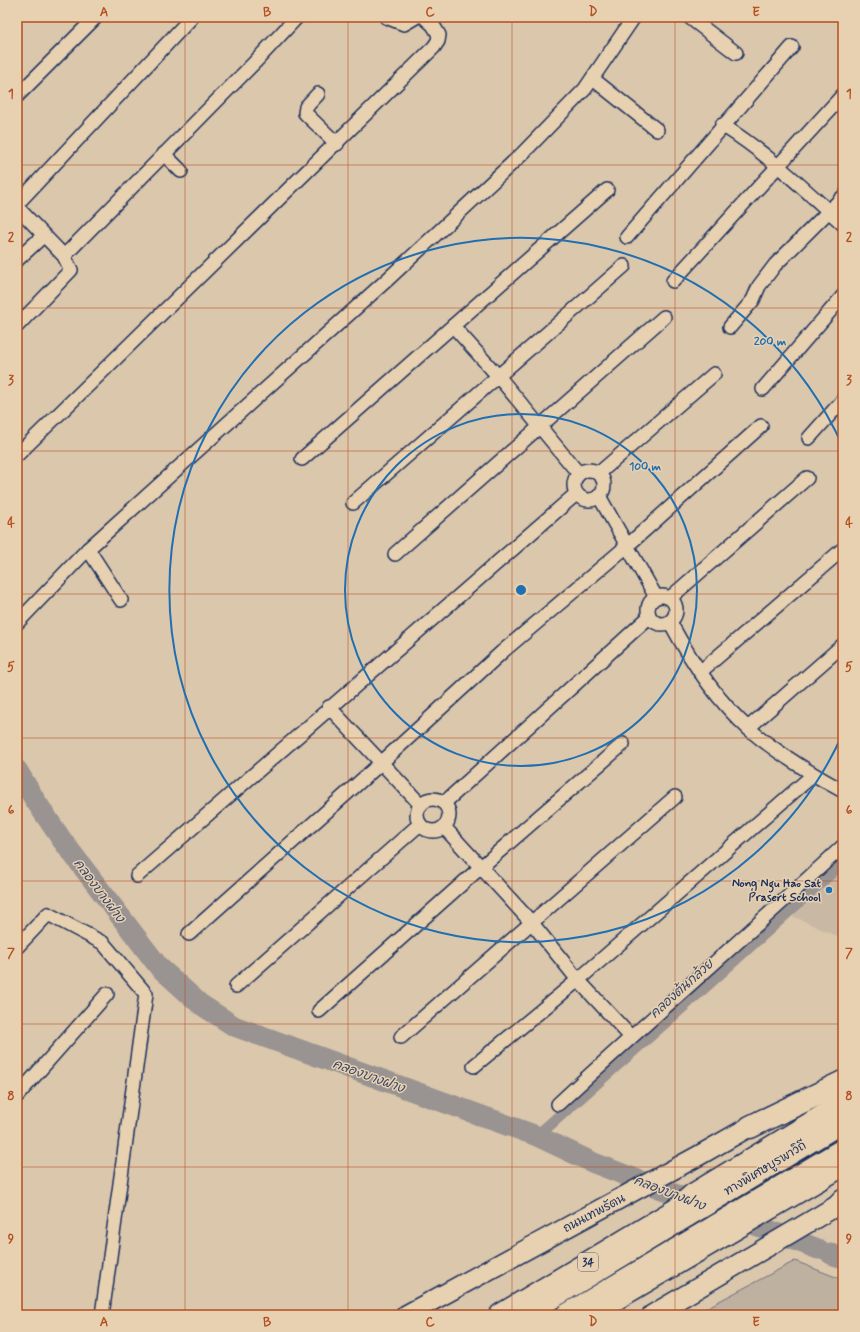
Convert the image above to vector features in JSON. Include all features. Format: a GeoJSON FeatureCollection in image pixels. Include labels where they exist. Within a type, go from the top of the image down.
{"type":"FeatureCollection","features":[{"type":"Feature","properties":{"kind":"highway"},"geometry":{"type":"LineString","coordinates":[[750,1127],[843,1082]]}},
{"type":"Feature","properties":{"kind":"highway","name":"34"},"geometry":{"type":"LineString","coordinates":[[501,1315],[676,1210],[693,1195],[843,1104]]}},
{"type":"Feature","properties":{"kind":"highway","name":"ทางพิเศษบูรพาวิถี"},"geometry":{"type":"LineString","coordinates":[[523,1315],[843,1121]]}},
{"type":"Feature","properties":{"kind":"highway","name":"ทางพิเศษบูรพาวิถี"},"geometry":{"type":"LineString","coordinates":[[567,1315],[843,1150]]}},
{"type":"Feature","properties":{"kind":"highway"},"geometry":{"type":"LineString","coordinates":[[588,1315],[843,1165]]}},
{"type":"Feature","properties":{"kind":"main road","name":"ถนนเทพรัตน"},"geometry":{"type":"LineString","coordinates":[[406,1315],[750,1127],[843,1070]]}},
{"type":"Feature","properties":{"kind":"main road"},"geometry":{"type":"LineString","coordinates":[[652,1315],[842,1202]]}},
{"type":"Feature","properties":{"kind":"street"},"geometry":{"type":"LineString","coordinates":[[17,96],[96,17]]}},
{"type":"Feature","properties":{"kind":"street"},"geometry":{"type":"LineString","coordinates":[[17,326],[70,272],[71,268],[64,256],[43,236],[17,205],[192,17]]}},
{"type":"Feature","properties":{"kind":"street"},"geometry":{"type":"LineString","coordinates":[[64,256],[255,62],[297,17]]}},
{"type":"Feature","properties":{"kind":"street"},"geometry":{"type":"LineString","coordinates":[[386,17],[404,24],[408,24],[416,17]]}},
{"type":"Feature","properties":{"kind":"street"},"geometry":{"type":"LineString","coordinates":[[17,455],[337,144],[438,41],[439,35],[433,25],[424,17]]}},
{"type":"Feature","properties":{"kind":"street"},"geometry":{"type":"LineString","coordinates":[[17,623],[88,549],[388,279],[522,154],[593,79],[634,17]]}},
{"type":"Feature","properties":{"kind":"street"},"geometry":{"type":"LineString","coordinates":[[689,17],[736,53]]}},
{"type":"Feature","properties":{"kind":"street"},"geometry":{"type":"LineString","coordinates":[[627,236],[722,125],[792,47]]}},
{"type":"Feature","properties":{"kind":"street"},"geometry":{"type":"LineString","coordinates":[[593,79],[657,130]]}},
{"type":"Feature","properties":{"kind":"street"},"geometry":{"type":"LineString","coordinates":[[318,94],[306,107],[305,113],[337,144]]}},
{"type":"Feature","properties":{"kind":"street"},"geometry":{"type":"LineString","coordinates":[[673,281],[843,94]]}},
{"type":"Feature","properties":{"kind":"street"},"geometry":{"type":"LineString","coordinates":[[722,125],[750,143],[779,166],[843,224]]}},
{"type":"Feature","properties":{"kind":"street"},"geometry":{"type":"LineString","coordinates":[[164,154],[181,171]]}},
{"type":"Feature","properties":{"kind":"street"},"geometry":{"type":"LineString","coordinates":[[302,459],[607,190]]}},
{"type":"Feature","properties":{"kind":"street"},"geometry":{"type":"LineString","coordinates":[[730,327],[753,300],[759,286],[775,265],[843,197]]}},
{"type":"Feature","properties":{"kind":"street"},"geometry":{"type":"LineString","coordinates":[[17,260],[43,236]]}},
{"type":"Feature","properties":{"kind":"street"},"geometry":{"type":"LineString","coordinates":[[353,503],[624,266]]}},
{"type":"Feature","properties":{"kind":"street"},"geometry":{"type":"LineString","coordinates":[[763,390],[843,296]]}},
{"type":"Feature","properties":{"kind":"street"},"geometry":{"type":"LineString","coordinates":[[395,554],[664,317]]}},
{"type":"Feature","properties":{"kind":"street"},"geometry":{"type":"LineString","coordinates":[[453,326],[498,376],[579,474]]}},
{"type":"Feature","properties":{"kind":"street"},"geometry":{"type":"LineString","coordinates":[[598,474],[714,374]]}},
{"type":"Feature","properties":{"kind":"street"},"geometry":{"type":"LineString","coordinates":[[809,438],[843,400]]}},
{"type":"Feature","properties":{"kind":"street"},"geometry":{"type":"LineString","coordinates":[[189,934],[381,763],[502,652],[627,546],[761,426]]}},
{"type":"Feature","properties":{"kind":"street"},"geometry":{"type":"LineString","coordinates":[[589,470],[598,474],[603,482],[603,487],[599,496],[595,499],[585,500],[576,494],[574,482],[579,474],[589,470]]}},
{"type":"Feature","properties":{"kind":"street"},"geometry":{"type":"LineString","coordinates":[[670,598],[807,478]]}},
{"type":"Feature","properties":{"kind":"street"},"geometry":{"type":"LineString","coordinates":[[137,876],[576,494]]}},
{"type":"Feature","properties":{"kind":"street"},"geometry":{"type":"LineString","coordinates":[[599,496],[656,597]]}},
{"type":"Feature","properties":{"kind":"street"},"geometry":{"type":"LineString","coordinates":[[88,549],[121,600]]}},
{"type":"Feature","properties":{"kind":"street"},"geometry":{"type":"LineString","coordinates":[[700,672],[843,549]]}},
{"type":"Feature","properties":{"kind":"street"},"geometry":{"type":"LineString","coordinates":[[660,596],[670,598],[673,601],[676,610],[673,619],[670,622],[665,624],[656,624],[649,617],[647,608],[656,597],[660,596]]}},
{"type":"Feature","properties":{"kind":"street"},"geometry":{"type":"LineString","coordinates":[[444,803],[649,617]]}},
{"type":"Feature","properties":{"kind":"street"},"geometry":{"type":"LineString","coordinates":[[670,622],[700,672],[723,702],[748,728],[813,775],[843,791]]}},
{"type":"Feature","properties":{"kind":"street"},"geometry":{"type":"LineString","coordinates":[[748,728],[843,645]]}},
{"type":"Feature","properties":{"kind":"street"},"geometry":{"type":"LineString","coordinates":[[329,708],[421,805]]}},
{"type":"Feature","properties":{"kind":"street"},"geometry":{"type":"LineString","coordinates":[[319,1011],[481,867],[623,744]]}},
{"type":"Feature","properties":{"kind":"street"},"geometry":{"type":"LineString","coordinates":[[474,1066],[578,980],[813,775]]}},
{"type":"Feature","properties":{"kind":"street"},"geometry":{"type":"LineString","coordinates":[[401,1037],[675,797]]}},
{"type":"Feature","properties":{"kind":"street"},"geometry":{"type":"LineString","coordinates":[[430,799],[435,799],[444,803],[449,813],[447,823],[444,827],[439,830],[429,830],[420,824],[417,814],[421,805],[430,799]]}},
{"type":"Feature","properties":{"kind":"street"},"geometry":{"type":"LineString","coordinates":[[236,986],[420,824]]}},
{"type":"Feature","properties":{"kind":"street"},"geometry":{"type":"LineString","coordinates":[[444,827],[532,922],[578,980],[630,1036]]}},
{"type":"Feature","properties":{"kind":"street"},"geometry":{"type":"LineString","coordinates":[[558,1104],[630,1036],[757,926],[843,846]]}},
{"type":"Feature","properties":{"kind":"street"},"geometry":{"type":"LineString","coordinates":[[17,947],[48,914],[103,943],[146,994],[102,1315]]}},
{"type":"Feature","properties":{"kind":"street"},"geometry":{"type":"LineString","coordinates":[[17,1096],[107,994]]}},
{"type":"Feature","properties":{"kind":"shaded area","name":"Nong Ngu Hao Sat Prasert School"},"geometry":{"type":"Polygon","coordinates":[[[843,867],[843,939],[788,914],[843,867]]]}},
{"type":"Feature","properties":{"kind":"shaded area"},"geometry":{"type":"Polygon","coordinates":[[[795,1261],[843,1280],[843,1315],[693,1315],[795,1261]]]}},
{"type":"Feature","properties":{"kind":"waterway","name":"คลองบางฝาง"},"geometry":{"type":"LineString","coordinates":[[17,770],[62,840],[159,967],[200,1004],[234,1026],[537,1136],[594,1163],[818,1249]]}},
{"type":"Feature","properties":{"kind":"waterway","name":"คลองต้นกล้วย"},"geometry":{"type":"LineString","coordinates":[[537,1136],[843,862]]}},
{"type":"Feature","properties":{"kind":"waterway","name":"คลองบางฝาง"},"geometry":{"type":"LineString","coordinates":[[831,1254],[843,1258]]}},
{"type":"Feature","properties":{"kind":"place","name":"Nong Ngu Hao Sat Prasert School"},"geometry":{"type":"Point","coordinates":[829,890]}}]}
